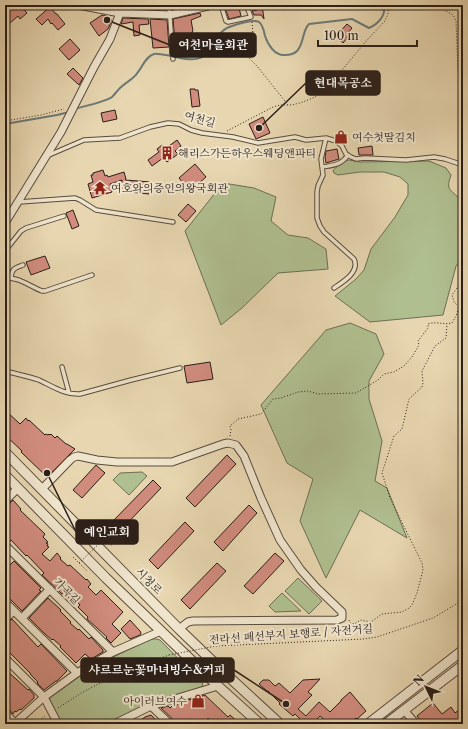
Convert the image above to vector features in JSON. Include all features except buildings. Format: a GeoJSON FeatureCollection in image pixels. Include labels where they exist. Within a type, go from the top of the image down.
{"type":"FeatureCollection","features":[{"type":"Feature","properties":{"kind":"street"},"geometry":{"type":"LineString","coordinates":[[82,5],[104,8],[120,13],[170,15],[209,5]]}},
{"type":"Feature","properties":{"kind":"street"},"geometry":{"type":"LineString","coordinates":[[5,223],[70,115],[110,39],[120,13]]}},
{"type":"Feature","properties":{"kind":"street"},"geometry":{"type":"LineString","coordinates":[[42,489],[70,460],[78,456],[117,462],[160,463],[172,462],[218,445],[228,443],[236,445],[243,453],[280,540],[301,570],[342,615],[337,620],[193,621],[188,622],[179,629]]}},
{"type":"Feature","properties":{"kind":"street","name":"시청로"},"geometry":{"type":"LineString","coordinates":[[5,452],[179,629],[280,724]]}},
{"type":"Feature","properties":{"kind":"street"},"geometry":{"type":"LineString","coordinates":[[5,474],[106,578],[218,686],[260,724]]}},
{"type":"Feature","properties":{"kind":"street"},"geometry":{"type":"LineString","coordinates":[[5,501],[18,488]]}},
{"type":"Feature","properties":{"kind":"street","name":"가곡길"},"geometry":{"type":"LineString","coordinates":[[5,545],[113,652]]}},
{"type":"Feature","properties":{"kind":"street"},"geometry":{"type":"LineString","coordinates":[[106,578],[117,566]]}},
{"type":"Feature","properties":{"kind":"street"},"geometry":{"type":"LineString","coordinates":[[22,618],[50,589]]}},
{"type":"Feature","properties":{"kind":"street"},"geometry":{"type":"LineString","coordinates":[[5,602],[77,673]]}},
{"type":"Feature","properties":{"kind":"street"},"geometry":{"type":"LineString","coordinates":[[5,619],[14,611]]}},
{"type":"Feature","properties":{"kind":"street"},"geometry":{"type":"LineString","coordinates":[[5,713],[14,724],[44,697],[77,673],[113,652],[161,631]]}},
{"type":"Feature","properties":{"kind":"street"},"geometry":{"type":"LineString","coordinates":[[368,724],[463,650]]}},
{"type":"Feature","properties":{"kind":"street"},"geometry":{"type":"LineString","coordinates":[[5,658],[44,697],[58,724]]}},
{"type":"Feature","properties":{"kind":"street"},"geometry":{"type":"LineString","coordinates":[[386,724],[463,665]]}},
{"type":"Feature","properties":{"kind":"street"},"geometry":{"type":"LineString","coordinates":[[114,724],[151,706],[218,686]]}},
{"type":"Feature","properties":{"kind":"street"},"geometry":{"type":"LineString","coordinates":[[151,706],[170,724]]}},
{"type":"Feature","properties":{"kind":"street"},"geometry":{"type":"LineString","coordinates":[[404,710],[416,724]]}},
{"type":"Feature","properties":{"kind":"lane"},"geometry":{"type":"LineString","coordinates":[[120,13],[122,5]]}},
{"type":"Feature","properties":{"kind":"lane"},"geometry":{"type":"LineString","coordinates":[[169,5],[173,59]]}},
{"type":"Feature","properties":{"kind":"lane"},"geometry":{"type":"LineString","coordinates":[[221,5],[227,22],[251,17],[246,5]]}},
{"type":"Feature","properties":{"kind":"lane","name":"여천길"},"geometry":{"type":"LineString","coordinates":[[47,155],[84,140],[120,138],[150,127],[168,123],[179,124],[191,130],[202,133],[258,143],[295,137],[306,140],[326,138]]}},
{"type":"Feature","properties":{"kind":"lane"},"geometry":{"type":"LineString","coordinates":[[334,288],[344,281],[352,272],[355,267],[355,263],[354,259],[324,232],[316,214],[318,186],[323,175],[321,159],[326,138],[339,143],[348,155],[356,159],[406,160],[434,157],[445,159],[463,166]]}},
{"type":"Feature","properties":{"kind":"lane"},"geometry":{"type":"LineString","coordinates":[[323,167],[340,164],[348,155]]}},
{"type":"Feature","properties":{"kind":"lane"},"geometry":{"type":"LineString","coordinates":[[18,202],[75,198],[96,210],[173,222]]}},
{"type":"Feature","properties":{"kind":"lane"},"geometry":{"type":"LineString","coordinates":[[5,251],[26,228],[64,216]]}},
{"type":"Feature","properties":{"kind":"lane"},"geometry":{"type":"LineString","coordinates":[[11,278],[12,271],[24,265]]}},
{"type":"Feature","properties":{"kind":"lane"},"geometry":{"type":"LineString","coordinates":[[5,278],[18,279],[42,291],[92,275]]}},
{"type":"Feature","properties":{"kind":"lane"},"geometry":{"type":"LineString","coordinates":[[62,367],[69,393]]}},
{"type":"Feature","properties":{"kind":"lane"},"geometry":{"type":"LineString","coordinates":[[5,371],[37,380],[69,393],[80,394],[180,368]]}},
{"type":"Feature","properties":{"kind":"path"},"geometry":{"type":"LineString","coordinates":[[220,136],[232,128],[273,107],[296,105],[315,97],[326,89],[385,20],[388,14],[388,5]]}},
{"type":"Feature","properties":{"kind":"path"},"geometry":{"type":"LineString","coordinates":[[436,5],[453,15],[456,21],[458,70],[460,77],[463,79]]}},
{"type":"Feature","properties":{"kind":"path"},"geometry":{"type":"LineString","coordinates":[[253,27],[253,37],[244,46],[245,54],[257,66],[289,105]]}},
{"type":"Feature","properties":{"kind":"path"},"geometry":{"type":"LineString","coordinates":[[5,121],[59,111],[76,104]]}},
{"type":"Feature","properties":{"kind":"path"},"geometry":{"type":"LineString","coordinates":[[228,443],[231,429],[230,426],[238,419],[261,414],[273,399],[298,392],[308,391],[318,394],[356,393],[378,380],[384,374],[394,372],[404,366],[412,357],[419,345],[418,341],[428,328],[428,324],[434,322],[452,324],[459,307],[454,302],[452,295],[463,280]]}},
{"type":"Feature","properties":{"kind":"path"},"geometry":{"type":"LineString","coordinates":[[342,615],[348,616],[350,623],[354,624],[361,620],[371,622],[382,614],[402,612],[409,608],[412,605],[417,593],[423,570],[422,563],[390,498],[382,473],[394,436],[402,429],[409,399],[422,387],[422,371],[435,346],[446,338],[447,324]]}},
{"type":"Feature","properties":{"kind":"path"},"geometry":{"type":"LineString","coordinates":[[99,532],[112,546]]}},
{"type":"Feature","properties":{"kind":"path"},"geometry":{"type":"LineString","coordinates":[[79,563],[105,538]]}},
{"type":"Feature","properties":{"kind":"path"},"geometry":{"type":"LineString","coordinates":[[73,557],[87,571]]}},
{"type":"Feature","properties":{"kind":"path","name":"전라선 폐선부지 보행로 / 자전거길"},"geometry":{"type":"LineString","coordinates":[[35,724],[82,692],[112,677],[169,655],[216,646],[364,639],[377,637],[433,618],[463,600]]}},
{"type":"Feature","properties":{"kind":"green space"},"geometry":{"type":"Polygon","coordinates":[[[349,160],[360,162],[429,161],[446,168],[451,175],[449,188],[459,198],[463,197],[463,258],[456,266],[443,315],[370,322],[335,296],[356,279],[364,270],[371,249],[395,217],[408,195],[408,184],[400,177],[384,172],[360,172],[338,175],[334,173],[333,171],[336,167],[349,160]]]}},
{"type":"Feature","properties":{"kind":"green space"},"geometry":{"type":"Polygon","coordinates":[[[223,183],[254,188],[276,197],[271,221],[288,235],[308,238],[326,249],[328,269],[278,273],[242,308],[221,325],[185,231],[223,183]]]}},
{"type":"Feature","properties":{"kind":"green space"},"geometry":{"type":"Polygon","coordinates":[[[350,323],[376,334],[384,354],[369,381],[369,399],[382,441],[375,481],[387,488],[407,538],[360,510],[326,578],[300,521],[313,479],[287,463],[261,405],[326,330],[350,323]]]}},
{"type":"Feature","properties":{"kind":"green space"},"geometry":{"type":"Polygon","coordinates":[[[142,472],[147,476],[129,495],[113,480],[120,473],[142,472]]]}},
{"type":"Feature","properties":{"kind":"green space"},"geometry":{"type":"Polygon","coordinates":[[[298,578],[322,601],[309,614],[285,591],[298,578]]]}},
{"type":"Feature","properties":{"kind":"green space"},"geometry":{"type":"Polygon","coordinates":[[[282,593],[301,611],[275,612],[269,606],[282,593]]]}},
{"type":"Feature","properties":{"kind":"green space"},"geometry":{"type":"Polygon","coordinates":[[[151,639],[160,640],[203,684],[202,687],[129,714],[108,724],[61,724],[48,698],[89,670],[151,639]]]}},
{"type":"Feature","properties":{"kind":"waterway"},"geometry":{"type":"LineString","coordinates":[[75,109],[112,97],[120,88],[134,77],[151,55],[158,54],[190,59],[204,56],[211,49],[221,32],[232,26],[250,21],[259,22],[272,49],[278,54],[289,55],[295,53],[301,45],[305,30],[309,24],[352,19],[369,28],[383,16],[384,5]]}},
{"type":"Feature","properties":{"kind":"waterway"},"geometry":{"type":"LineString","coordinates":[[5,124],[69,112]]}},
{"type":"Feature","properties":{"kind":"place","name":"여천마을회관"},"geometry":{"type":"Point","coordinates":[107,20]}},
{"type":"Feature","properties":{"kind":"place","name":"현대목공소"},"geometry":{"type":"Point","coordinates":[259,128]}},
{"type":"Feature","properties":{"kind":"place","name":"여수첫딸김치"},"geometry":{"type":"Point","coordinates":[341,137]}},
{"type":"Feature","properties":{"kind":"place","name":"해리스가든하우스웨딩앤파티"},"geometry":{"type":"Point","coordinates":[167,153]}},
{"type":"Feature","properties":{"kind":"place","name":"여호와의증인의왕국회관"},"geometry":{"type":"Point","coordinates":[100,188]}},
{"type":"Feature","properties":{"kind":"place","name":"예인교회"},"geometry":{"type":"Point","coordinates":[47,473]}},
{"type":"Feature","properties":{"kind":"place","name":"아이러브여수"},"geometry":{"type":"Point","coordinates":[198,701]}},
{"type":"Feature","properties":{"kind":"place","name":"샤르르눈꽃마녀빙수&커피"},"geometry":{"type":"Point","coordinates":[286,704]}}]}
